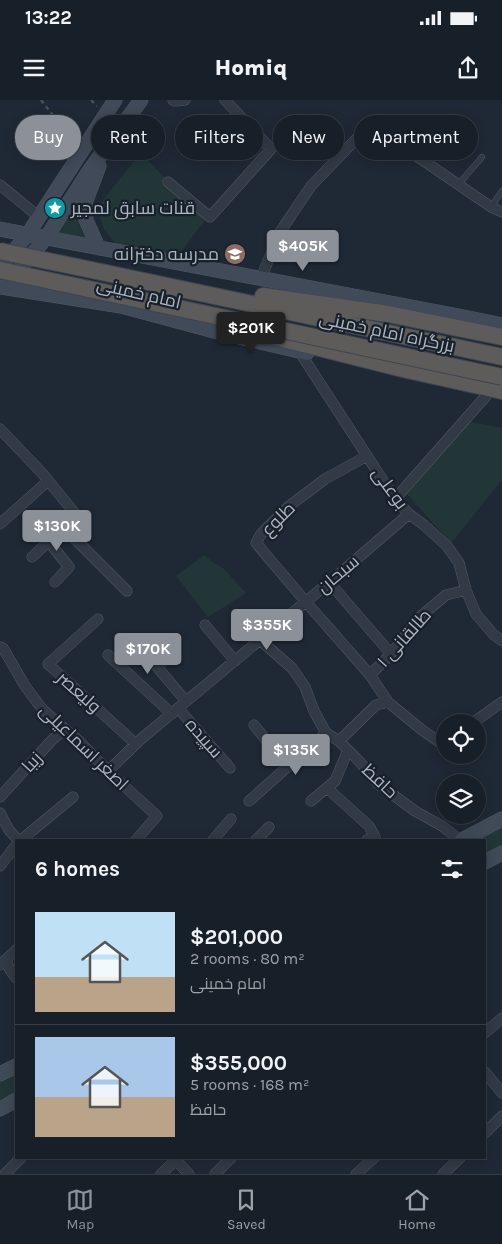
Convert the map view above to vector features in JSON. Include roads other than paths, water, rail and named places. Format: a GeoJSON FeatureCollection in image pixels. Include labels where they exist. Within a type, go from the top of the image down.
{"type":"FeatureCollection","features":[{"type":"Feature","properties":{"kind":"highway","name":"بزرگراه امام خمینی"},"geometry":{"type":"LineString","coordinates":[[0,250],[502,357]]}},
{"type":"Feature","properties":{"kind":"highway","name":"بزرگراه امام خمینی"},"geometry":{"type":"LineString","coordinates":[[0,268],[502,377]]}},
{"type":"Feature","properties":{"kind":"highway"},"geometry":{"type":"LineString","coordinates":[[106,273],[388,314],[502,338]]}},
{"type":"Feature","properties":{"kind":"highway"},"geometry":{"type":"LineString","coordinates":[[113,294],[403,369],[502,391]]}},
{"type":"Feature","properties":{"kind":"main road"},"geometry":{"type":"LineString","coordinates":[[0,268],[28,234],[115,100]]}},
{"type":"Feature","properties":{"kind":"main road"},"geometry":{"type":"LineString","coordinates":[[130,115],[141,100]]}},
{"type":"Feature","properties":{"kind":"main road"},"geometry":{"type":"LineString","coordinates":[[1,291],[46,238],[97,160]]}},
{"type":"Feature","properties":{"kind":"main road"},"geometry":{"type":"LineString","coordinates":[[98,247],[86,220],[85,203],[101,160]]}},
{"type":"Feature","properties":{"kind":"main road","name":"امام خمینی"},"geometry":{"type":"LineString","coordinates":[[0,229],[502,325]]}},
{"type":"Feature","properties":{"kind":"main road","name":"امام خمینی"},"geometry":{"type":"LineString","coordinates":[[1,291],[30,292],[121,306],[214,331],[502,399]]}},
{"type":"Feature","properties":{"kind":"main road"},"geometry":{"type":"LineString","coordinates":[[463,839],[502,819]]}},
{"type":"Feature","properties":{"kind":"main road"},"geometry":{"type":"LineString","coordinates":[[486,862],[502,854]]}},
{"type":"Feature","properties":{"kind":"main road"},"geometry":{"type":"LineString","coordinates":[[0,1074],[15,1066]]}},
{"type":"Feature","properties":{"kind":"main road"},"geometry":{"type":"LineString","coordinates":[[0,1108],[15,1100]]}},
{"type":"Feature","properties":{"kind":"street"},"geometry":{"type":"LineString","coordinates":[[173,100],[185,100]]}},
{"type":"Feature","properties":{"kind":"street"},"geometry":{"type":"LineString","coordinates":[[168,182],[210,217],[271,149],[225,100]]}},
{"type":"Feature","properties":{"kind":"street"},"geometry":{"type":"LineString","coordinates":[[261,278],[280,232],[311,186],[362,133],[376,131],[421,159],[490,207],[502,212]]}},
{"type":"Feature","properties":{"kind":"street"},"geometry":{"type":"LineString","coordinates":[[0,185],[39,217]]}},
{"type":"Feature","properties":{"kind":"street","name":"بوعلی"},"geometry":{"type":"LineString","coordinates":[[299,351],[395,499],[408,514],[424,525],[447,546],[459,563],[466,590],[476,614],[493,634],[502,641]]}},
{"type":"Feature","properties":{"kind":"street"},"geometry":{"type":"LineString","coordinates":[[395,499],[486,396]]}},
{"type":"Feature","properties":{"kind":"street"},"geometry":{"type":"LineString","coordinates":[[0,429],[77,516],[32,557]]}},
{"type":"Feature","properties":{"kind":"street","name":"طلوع"},"geometry":{"type":"LineString","coordinates":[[306,602],[256,543],[288,507],[324,479],[367,456]]}},
{"type":"Feature","properties":{"kind":"street"},"geometry":{"type":"LineString","coordinates":[[0,524],[48,481]]}},
{"type":"Feature","properties":{"kind":"street","name":"سبحان"},"geometry":{"type":"LineString","coordinates":[[108,771],[136,744],[408,514]]}},
{"type":"Feature","properties":{"kind":"street"},"geometry":{"type":"LineString","coordinates":[[64,528],[127,591]]}},
{"type":"Feature","properties":{"kind":"street"},"geometry":{"type":"LineString","coordinates":[[49,542],[70,567],[55,582]]}},
{"type":"Feature","properties":{"kind":"street"},"geometry":{"type":"LineString","coordinates":[[329,582],[391,654]]}},
{"type":"Feature","properties":{"kind":"street","name":"طالقانی ۱"},"geometry":{"type":"LineString","coordinates":[[370,675],[391,654],[421,616],[446,595],[466,590]]}},
{"type":"Feature","properties":{"kind":"street"},"geometry":{"type":"LineString","coordinates":[[306,602],[370,675],[388,702],[436,740]]}},
{"type":"Feature","properties":{"kind":"street","name":"ولیعصر"},"geometry":{"type":"LineString","coordinates":[[98,619],[48,664],[136,744]]}},
{"type":"Feature","properties":{"kind":"street"},"geometry":{"type":"LineString","coordinates":[[205,624],[234,661]]}},
{"type":"Feature","properties":{"kind":"street"},"geometry":{"type":"LineString","coordinates":[[249,801],[326,733],[314,711],[306,687],[292,668],[260,640]]}},
{"type":"Feature","properties":{"kind":"street","name":"اصغر اسماعیلی"},"geometry":{"type":"LineString","coordinates":[[1,649],[43,710],[80,742],[156,816],[137,839]]}},
{"type":"Feature","properties":{"kind":"street"},"geometry":{"type":"LineString","coordinates":[[171,654],[157,667],[179,708]]}},
{"type":"Feature","properties":{"kind":"street"},"geometry":{"type":"LineString","coordinates":[[108,655],[179,708]]}},
{"type":"Feature","properties":{"kind":"street"},"geometry":{"type":"LineString","coordinates":[[339,740],[376,705],[388,702]]}},
{"type":"Feature","properties":{"kind":"street"},"geometry":{"type":"LineString","coordinates":[[485,714],[502,702]]}},
{"type":"Feature","properties":{"kind":"street","name":"سپیده"},"geometry":{"type":"LineString","coordinates":[[179,708],[230,768]]}},
{"type":"Feature","properties":{"kind":"street"},"geometry":{"type":"LineString","coordinates":[[254,725],[288,767]]}},
{"type":"Feature","properties":{"kind":"street","name":"زیبا"},"geometry":{"type":"LineString","coordinates":[[0,796],[52,740],[65,729]]}},
{"type":"Feature","properties":{"kind":"street","name":"حافظ"},"geometry":{"type":"LineString","coordinates":[[326,733],[339,740],[377,783],[415,811],[442,826],[460,839]]}},
{"type":"Feature","properties":{"kind":"street"},"geometry":{"type":"LineString","coordinates":[[311,801],[335,781],[348,750]]}},
{"type":"Feature","properties":{"kind":"street"},"geometry":{"type":"LineString","coordinates":[[327,788],[369,826],[375,837],[370,839]]}},
{"type":"Feature","properties":{"kind":"street"},"geometry":{"type":"LineString","coordinates":[[20,839],[73,796]]}},
{"type":"Feature","properties":{"kind":"street"},"geometry":{"type":"LineString","coordinates":[[0,813],[10,830],[18,839]]}},
{"type":"Feature","properties":{"kind":"street"},"geometry":{"type":"LineString","coordinates":[[214,839],[231,819]]}},
{"type":"Feature","properties":{"kind":"street"},"geometry":{"type":"LineString","coordinates":[[257,839],[269,828]]}},
{"type":"Feature","properties":{"kind":"street"},"geometry":{"type":"LineString","coordinates":[[0,866],[15,846]]}},
{"type":"Feature","properties":{"kind":"street"},"geometry":{"type":"LineString","coordinates":[[15,951],[3,962],[15,977]]}},
{"type":"Feature","properties":{"kind":"street"},"geometry":{"type":"LineString","coordinates":[[486,1032],[502,1018]]}},
{"type":"Feature","properties":{"kind":"street"},"geometry":{"type":"LineString","coordinates":[[486,1073],[502,1093]]}},
{"type":"Feature","properties":{"kind":"street"},"geometry":{"type":"LineString","coordinates":[[486,1132],[502,1116]]}},
{"type":"Feature","properties":{"kind":"street"},"geometry":{"type":"LineString","coordinates":[[5,1174],[20,1159]]}},
{"type":"Feature","properties":{"kind":"street"},"geometry":{"type":"LineString","coordinates":[[161,1174],[175,1159],[189,1174]]}},
{"type":"Feature","properties":{"kind":"street"},"geometry":{"type":"LineString","coordinates":[[215,1174],[230,1159]]}},
{"type":"Feature","properties":{"kind":"street"},"geometry":{"type":"LineString","coordinates":[[356,1174],[373,1159]]}},
{"type":"Feature","properties":{"kind":"street"},"geometry":{"type":"LineString","coordinates":[[443,1174],[459,1159]]}},
{"type":"Feature","properties":{"kind":"lane"},"geometry":{"type":"LineString","coordinates":[[458,184],[482,157]]}},
{"type":"Feature","properties":{"kind":"lane"},"geometry":{"type":"LineString","coordinates":[[490,207],[502,191]]}},
{"type":"Feature","properties":{"kind":"place","name":"قنات سابق لمجیر"},"geometry":{"type":"Point","coordinates":[55,208]}},
{"type":"Feature","properties":{"kind":"place","name":"مدرسه دخترانه"},"geometry":{"type":"Point","coordinates":[235,254]}}]}
